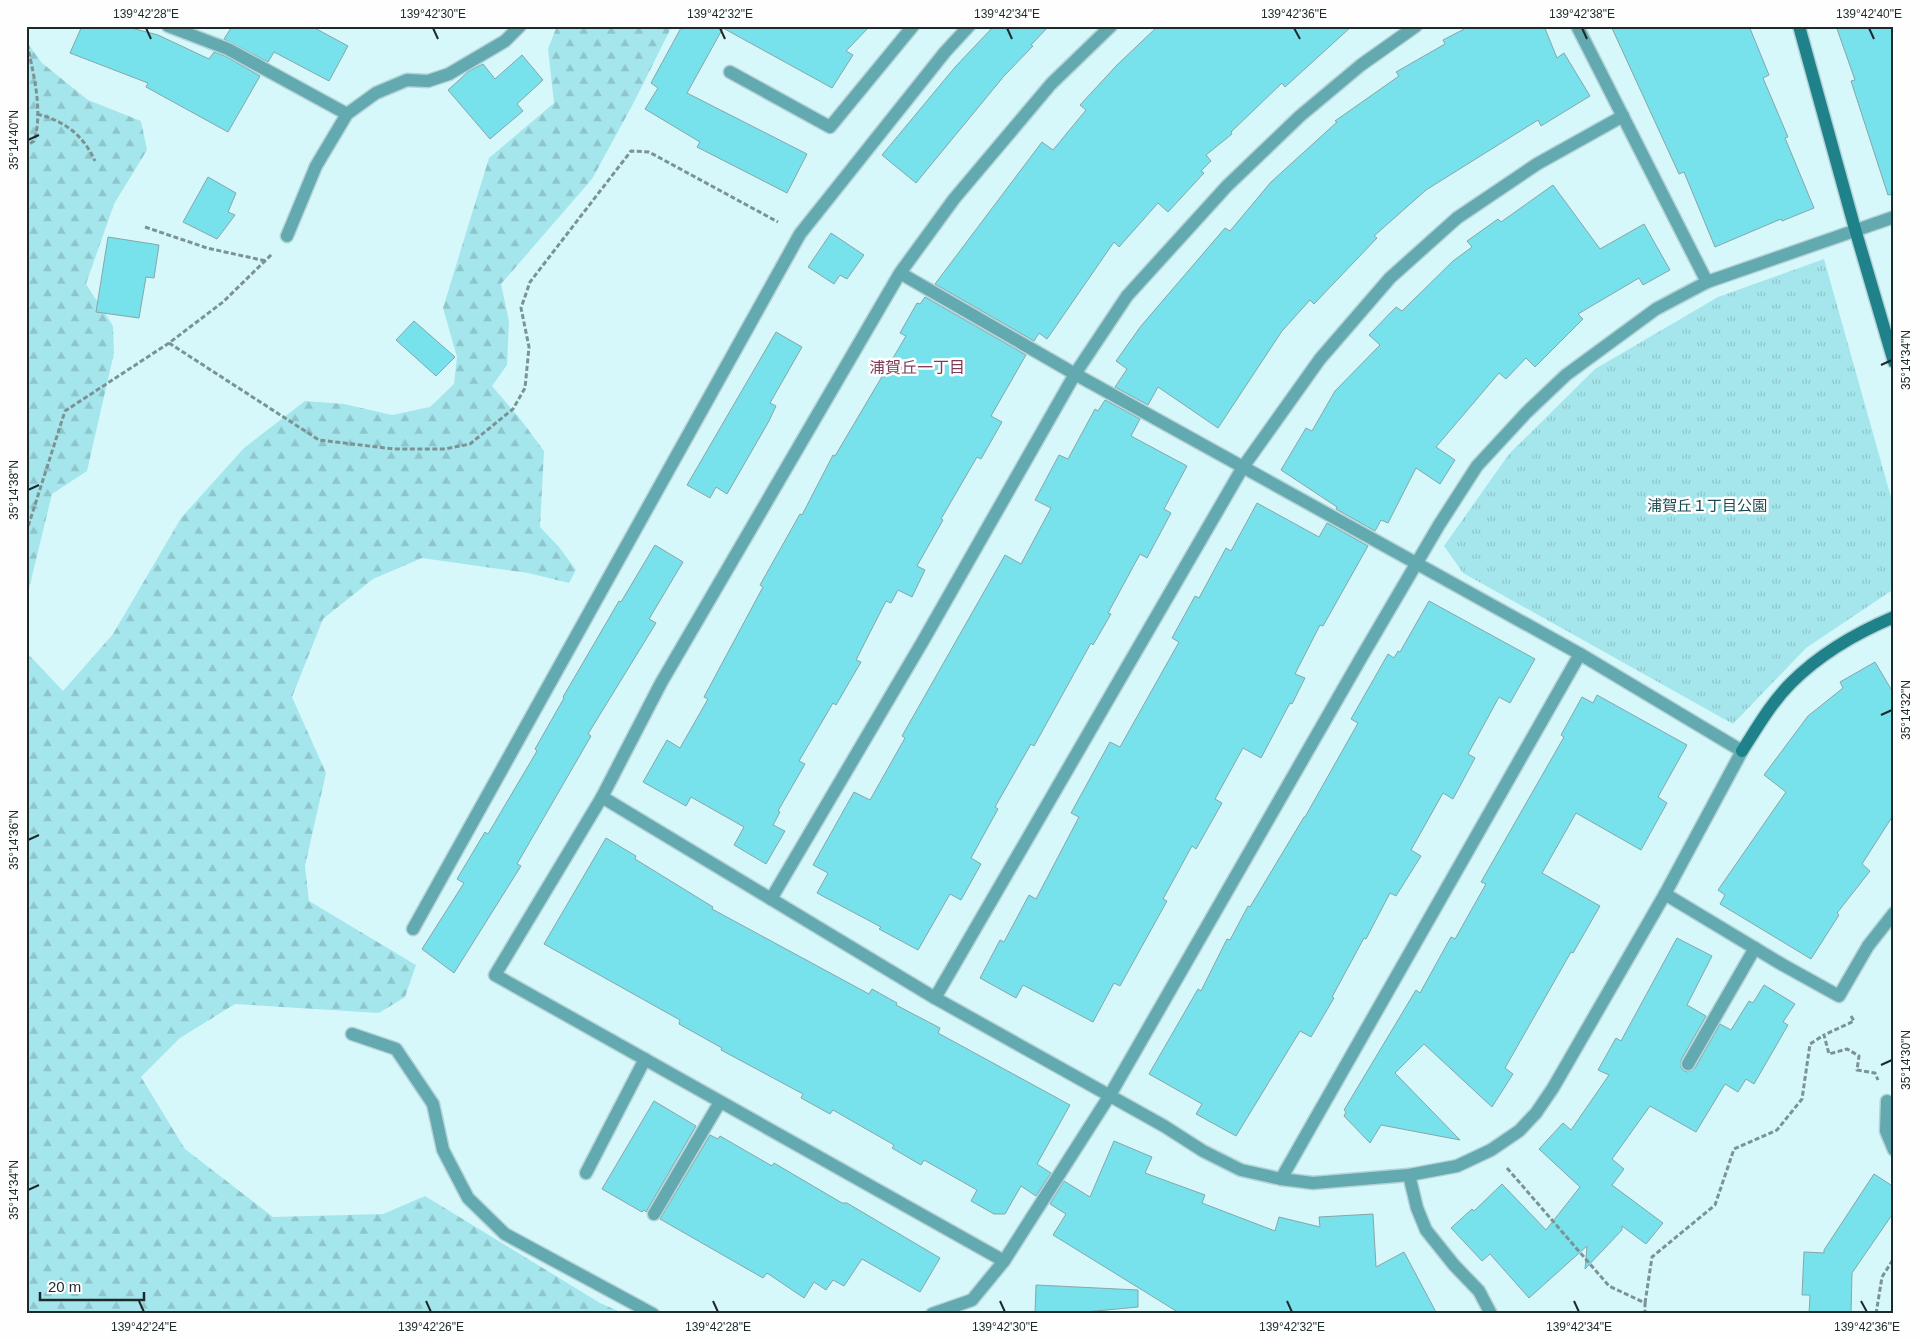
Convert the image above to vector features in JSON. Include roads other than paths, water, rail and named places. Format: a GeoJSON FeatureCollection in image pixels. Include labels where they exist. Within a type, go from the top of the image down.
{"type":"FeatureCollection","features":[{"type":"Feature","properties":{"kind":"street"},"geometry":{"type":"LineString","coordinates":[[168,26],[228,49],[347,114]]}},
{"type":"Feature","properties":{"kind":"street"},"geometry":{"type":"LineString","coordinates":[[287,236],[316,166],[347,114],[376,93],[407,80],[428,81],[449,74],[505,41],[520,26]]}},
{"type":"Feature","properties":{"kind":"street"},"geometry":{"type":"LineString","coordinates":[[730,72],[830,127],[913,26]]}},
{"type":"Feature","properties":{"kind":"street"},"geometry":{"type":"LineString","coordinates":[[413,929],[800,234],[944,52],[969,26]]}},
{"type":"Feature","properties":{"kind":"street"},"geometry":{"type":"LineString","coordinates":[[1004,1261],[495,975],[602,797],[661,683],[900,273],[954,199],[1051,84],[1111,26]]}},
{"type":"Feature","properties":{"kind":"street"},"geometry":{"type":"LineString","coordinates":[[772,899],[923,642],[1075,374],[1127,296],[1227,186],[1300,116],[1361,65],[1416,26]]}},
{"type":"Feature","properties":{"kind":"street"},"geometry":{"type":"LineString","coordinates":[[1577,26],[1707,282]]}},
{"type":"Feature","properties":{"kind":"street"},"geometry":{"type":"LineString","coordinates":[[1798,26],[1854,229],[1894,362]]}},
{"type":"Feature","properties":{"kind":"street"},"geometry":{"type":"LineString","coordinates":[[935,998],[1243,467],[1320,359],[1390,278],[1457,218],[1537,164],[1623,116]]}},
{"type":"Feature","properties":{"kind":"street"},"geometry":{"type":"LineString","coordinates":[[932,1314],[972,1300],[1004,1261],[1110,1096],[1360,658],[1477,466],[1526,413],[1566,374],[1656,309],[1707,282],[1854,229],[1894,217]]}},
{"type":"Feature","properties":{"kind":"street"},"geometry":{"type":"LineString","coordinates":[[900,273],[1075,374],[1580,654],[1742,751]]}},
{"type":"Feature","properties":{"kind":"street"},"geometry":{"type":"LineString","coordinates":[[602,797],[935,998],[1241,1170],[1280,1179],[1313,1183],[1409,1175],[1457,1166],[1491,1150],[1519,1131],[1536,1113],[1553,1088],[1665,894],[1742,751],[1765,716],[1791,684],[1827,653],[1870,628],[1894,618]]}},
{"type":"Feature","properties":{"kind":"street"},"geometry":{"type":"LineString","coordinates":[[1280,1179],[1580,654]]}},
{"type":"Feature","properties":{"kind":"street"},"geometry":{"type":"LineString","coordinates":[[1665,894],[1839,996],[1868,946],[1894,913]]}},
{"type":"Feature","properties":{"kind":"street"},"geometry":{"type":"LineString","coordinates":[[1688,1064],[1755,948]]}},
{"type":"Feature","properties":{"kind":"street"},"geometry":{"type":"LineString","coordinates":[[352,1034],[396,1050],[433,1104],[443,1150],[468,1198],[505,1234],[653,1314]]}},
{"type":"Feature","properties":{"kind":"street"},"geometry":{"type":"LineString","coordinates":[[586,1173],[645,1059]]}},
{"type":"Feature","properties":{"kind":"street"},"geometry":{"type":"LineString","coordinates":[[654,1214],[720,1102]]}},
{"type":"Feature","properties":{"kind":"street"},"geometry":{"type":"LineString","coordinates":[[1887,1102],[1886,1131],[1894,1150]]}},
{"type":"Feature","properties":{"kind":"street"},"geometry":{"type":"LineString","coordinates":[[1409,1175],[1417,1208],[1426,1230],[1454,1265],[1479,1291],[1491,1314]]}},
{"type":"Feature","properties":{"kind":"district","name":"浦賀丘一丁目"},"geometry":{"type":"Point","coordinates":[917,367]}},
{"type":"Feature","properties":{"kind":"park label","name":"浦賀丘１丁目公園"},"geometry":{"type":"Point","coordinates":[1707,505]}}]}
